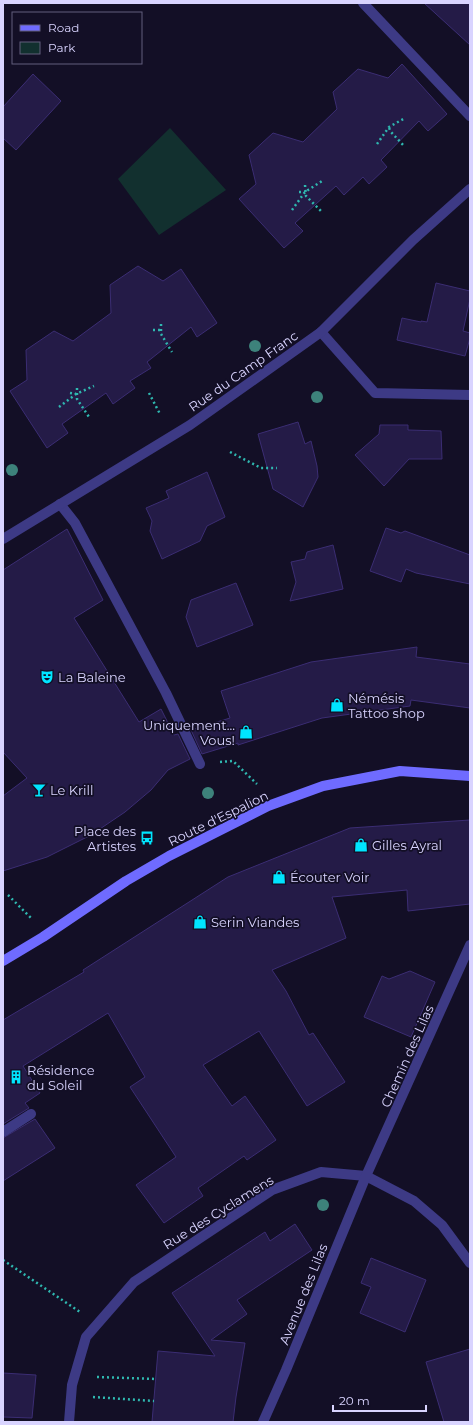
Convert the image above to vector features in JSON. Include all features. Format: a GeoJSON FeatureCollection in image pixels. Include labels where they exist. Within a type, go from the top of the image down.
{"type":"FeatureCollection","features":[{"type":"Feature","properties":{"kind":"main road","name":"Route d'Espalion"},"geometry":{"type":"LineString","coordinates":[[3,961],[43,937],[126,881],[169,856],[268,806],[323,786],[400,772],[470,776]]}},
{"type":"Feature","properties":{"kind":"street"},"geometry":{"type":"LineString","coordinates":[[363,3],[470,116]]}},
{"type":"Feature","properties":{"kind":"street","name":"Rue du Camp Franc"},"geometry":{"type":"LineString","coordinates":[[4,537],[190,424],[321,332],[413,240],[470,188]]}},
{"type":"Feature","properties":{"kind":"street"},"geometry":{"type":"LineString","coordinates":[[321,332],[375,393],[470,395]]}},
{"type":"Feature","properties":{"kind":"street"},"geometry":{"type":"LineString","coordinates":[[60,504],[75,523],[166,693],[200,764]]}},
{"type":"Feature","properties":{"kind":"street","name":"Chemin des Lilas"},"geometry":{"type":"LineString","coordinates":[[366,1176],[470,945]]}},
{"type":"Feature","properties":{"kind":"street"},"geometry":{"type":"LineString","coordinates":[[3,1132],[31,1114]]}},
{"type":"Feature","properties":{"kind":"street","name":"Rue des Cyclamens"},"geometry":{"type":"LineString","coordinates":[[69,1422],[72,1385],[86,1337],[134,1282],[272,1190],[321,1172],[366,1176],[414,1201],[442,1225],[470,1263]]}},
{"type":"Feature","properties":{"kind":"street","name":"Avenue des Lilas"},"geometry":{"type":"LineString","coordinates":[[263,1422],[366,1176]]}},
{"type":"Feature","properties":{"kind":"path"},"geometry":{"type":"LineString","coordinates":[[384,128],[389,127],[405,118]]}},
{"type":"Feature","properties":{"kind":"path"},"geometry":{"type":"LineString","coordinates":[[376,144],[389,127]]}},
{"type":"Feature","properties":{"kind":"path"},"geometry":{"type":"LineString","coordinates":[[389,127],[391,132],[405,147]]}},
{"type":"Feature","properties":{"kind":"path"},"geometry":{"type":"LineString","coordinates":[[292,210],[305,192],[322,181]]}},
{"type":"Feature","properties":{"kind":"path"},"geometry":{"type":"LineString","coordinates":[[305,185],[306,196],[322,212]]}},
{"type":"Feature","properties":{"kind":"path"},"geometry":{"type":"LineString","coordinates":[[299,192],[305,192]]}},
{"type":"Feature","properties":{"kind":"path"},"geometry":{"type":"LineString","coordinates":[[161,324],[161,334],[172,352]]}},
{"type":"Feature","properties":{"kind":"path"},"geometry":{"type":"LineString","coordinates":[[153,330],[161,330]]}},
{"type":"Feature","properties":{"kind":"path"},"geometry":{"type":"LineString","coordinates":[[59,407],[76,394],[94,386]]}},
{"type":"Feature","properties":{"kind":"path"},"geometry":{"type":"LineString","coordinates":[[77,388],[77,399],[89,417]]}},
{"type":"Feature","properties":{"kind":"path"},"geometry":{"type":"LineString","coordinates":[[70,393],[76,394]]}},
{"type":"Feature","properties":{"kind":"path"},"geometry":{"type":"LineString","coordinates":[[149,393],[160,414]]}},
{"type":"Feature","properties":{"kind":"path"},"geometry":{"type":"LineString","coordinates":[[230,452],[261,468],[277,468]]}},
{"type":"Feature","properties":{"kind":"path"},"geometry":{"type":"LineString","coordinates":[[200,764],[233,761],[257,784]]}},
{"type":"Feature","properties":{"kind":"path"},"geometry":{"type":"LineString","coordinates":[[8,895],[36,923]]}},
{"type":"Feature","properties":{"kind":"path"},"geometry":{"type":"LineString","coordinates":[[3,1260],[82,1313]]}},
{"type":"Feature","properties":{"kind":"path"},"geometry":{"type":"LineString","coordinates":[[97,1377],[156,1379]]}},
{"type":"Feature","properties":{"kind":"path"},"geometry":{"type":"LineString","coordinates":[[93,1397],[154,1401]]}},
{"type":"Feature","properties":{"kind":"green space"},"geometry":{"type":"Polygon","coordinates":[[[170,128],[226,190],[159,235],[118,179],[170,128]]]}},
{"type":"Feature","properties":{"kind":"building"},"geometry":{"type":"Polygon","coordinates":[[[424,3],[470,3],[470,45],[424,3]]]}},
{"type":"Feature","properties":{"kind":"building"},"geometry":{"type":"Polygon","coordinates":[[[402,64],[447,114],[428,131],[419,121],[381,160],[387,167],[369,184],[363,177],[344,195],[336,186],[295,223],[303,231],[284,248],[239,199],[256,184],[249,155],[273,133],[303,142],[337,109],[333,92],[358,69],[388,78],[402,64]]]}},
{"type":"Feature","properties":{"kind":"building"},"geometry":{"type":"Polygon","coordinates":[[[33,74],[61,101],[16,150],[3,138],[3,107],[33,74]]]}},
{"type":"Feature","properties":{"kind":"building"},"geometry":{"type":"Polygon","coordinates":[[[138,266],[163,281],[181,269],[217,323],[197,337],[191,327],[147,362],[151,368],[130,381],[135,388],[113,404],[106,393],[62,424],[68,433],[47,448],[10,391],[27,380],[26,350],[54,331],[73,341],[111,313],[110,285],[138,266]]]}},
{"type":"Feature","properties":{"kind":"building"},"geometry":{"type":"Polygon","coordinates":[[[436,283],[470,291],[470,299],[463,331],[470,333],[465,356],[397,340],[402,318],[427,322],[436,283]]]}},
{"type":"Feature","properties":{"kind":"building"},"geometry":{"type":"Polygon","coordinates":[[[298,422],[305,444],[311,441],[318,477],[303,507],[273,489],[258,434],[298,422]]]}},
{"type":"Feature","properties":{"kind":"building"},"geometry":{"type":"Polygon","coordinates":[[[380,425],[408,425],[408,430],[441,431],[442,459],[409,459],[384,486],[355,455],[379,434],[380,425]]]}},
{"type":"Feature","properties":{"kind":"building"},"geometry":{"type":"Polygon","coordinates":[[[207,472],[225,517],[207,526],[200,541],[162,559],[150,531],[152,521],[146,508],[169,498],[166,491],[207,472]]]}},
{"type":"Feature","properties":{"kind":"building"},"geometry":{"type":"Polygon","coordinates":[[[386,528],[401,533],[405,531],[470,555],[470,584],[416,573],[406,569],[401,582],[370,571],[386,528]]]}},
{"type":"Feature","properties":{"kind":"building"},"geometry":{"type":"Polygon","coordinates":[[[67,529],[103,600],[74,618],[139,722],[161,709],[174,735],[178,734],[190,759],[168,770],[151,790],[125,812],[91,835],[47,857],[3,871],[3,796],[27,778],[3,752],[3,570],[67,529]]]}},
{"type":"Feature","properties":{"kind":"building"},"geometry":{"type":"Polygon","coordinates":[[[333,545],[343,589],[290,601],[296,582],[291,562],[305,559],[307,552],[333,545]]]}},
{"type":"Feature","properties":{"kind":"building"},"geometry":{"type":"Polygon","coordinates":[[[236,583],[253,625],[197,647],[186,617],[191,600],[236,583]]]}},
{"type":"Feature","properties":{"kind":"building"},"geometry":{"type":"Polygon","coordinates":[[[417,647],[416,657],[470,664],[470,708],[411,700],[410,706],[322,718],[238,745],[238,743],[202,754],[191,730],[230,718],[221,691],[311,662],[417,647]]]}},
{"type":"Feature","properties":{"kind":"building"},"geometry":{"type":"Polygon","coordinates":[[[470,820],[470,904],[408,911],[407,890],[332,897],[346,938],[272,970],[286,991],[309,1035],[313,1033],[345,1082],[307,1106],[259,1031],[203,1065],[232,1106],[245,1096],[276,1140],[247,1160],[244,1156],[198,1188],[203,1196],[164,1223],[136,1185],[176,1157],[130,1087],[145,1077],[108,1013],[23,1066],[40,1093],[25,1103],[29,1108],[3,1124],[3,1020],[84,972],[83,970],[228,877],[350,828],[470,820]]]}},
{"type":"Feature","properties":{"kind":"building"},"geometry":{"type":"Polygon","coordinates":[[[410,971],[435,982],[411,1037],[364,1017],[382,976],[389,979],[410,971]]]}},
{"type":"Feature","properties":{"kind":"building"},"geometry":{"type":"Polygon","coordinates":[[[35,1119],[55,1148],[3,1181],[3,1138],[35,1119]]]}},
{"type":"Feature","properties":{"kind":"building"},"geometry":{"type":"Polygon","coordinates":[[[295,1224],[312,1250],[237,1300],[247,1314],[211,1340],[245,1343],[233,1422],[152,1422],[158,1351],[215,1356],[172,1293],[265,1232],[270,1241],[295,1224]]]}},
{"type":"Feature","properties":{"kind":"building"},"geometry":{"type":"Polygon","coordinates":[[[371,1258],[426,1280],[405,1332],[360,1313],[371,1287],[361,1283],[371,1258]]]}},
{"type":"Feature","properties":{"kind":"building"},"geometry":{"type":"Polygon","coordinates":[[[470,1349],[470,1422],[444,1422],[426,1362],[470,1349]]]}},
{"type":"Feature","properties":{"kind":"building"},"geometry":{"type":"Polygon","coordinates":[[[3,1373],[36,1375],[32,1418],[3,1417],[3,1373]]]}},
{"type":"Feature","properties":{"kind":"place","name":"La Baleine"},"geometry":{"type":"Point","coordinates":[47,677]}},
{"type":"Feature","properties":{"kind":"place","name":"Némésis Tattoo shop"},"geometry":{"type":"Point","coordinates":[337,705]}},
{"type":"Feature","properties":{"kind":"place","name":"Uniquement... Vous!"},"geometry":{"type":"Point","coordinates":[246,732]}},
{"type":"Feature","properties":{"kind":"place","name":"Le Krill"},"geometry":{"type":"Point","coordinates":[39,790]}},
{"type":"Feature","properties":{"kind":"place","name":"Place des Artistes"},"geometry":{"type":"Point","coordinates":[147,838]}},
{"type":"Feature","properties":{"kind":"place","name":"Gilles Ayral"},"geometry":{"type":"Point","coordinates":[361,845]}},
{"type":"Feature","properties":{"kind":"place","name":"Écouter Voir"},"geometry":{"type":"Point","coordinates":[279,877]}},
{"type":"Feature","properties":{"kind":"place","name":"Serin Viandes"},"geometry":{"type":"Point","coordinates":[200,922]}},
{"type":"Feature","properties":{"kind":"place","name":"Résidence du Soleil"},"geometry":{"type":"Point","coordinates":[16,1077]}}]}
